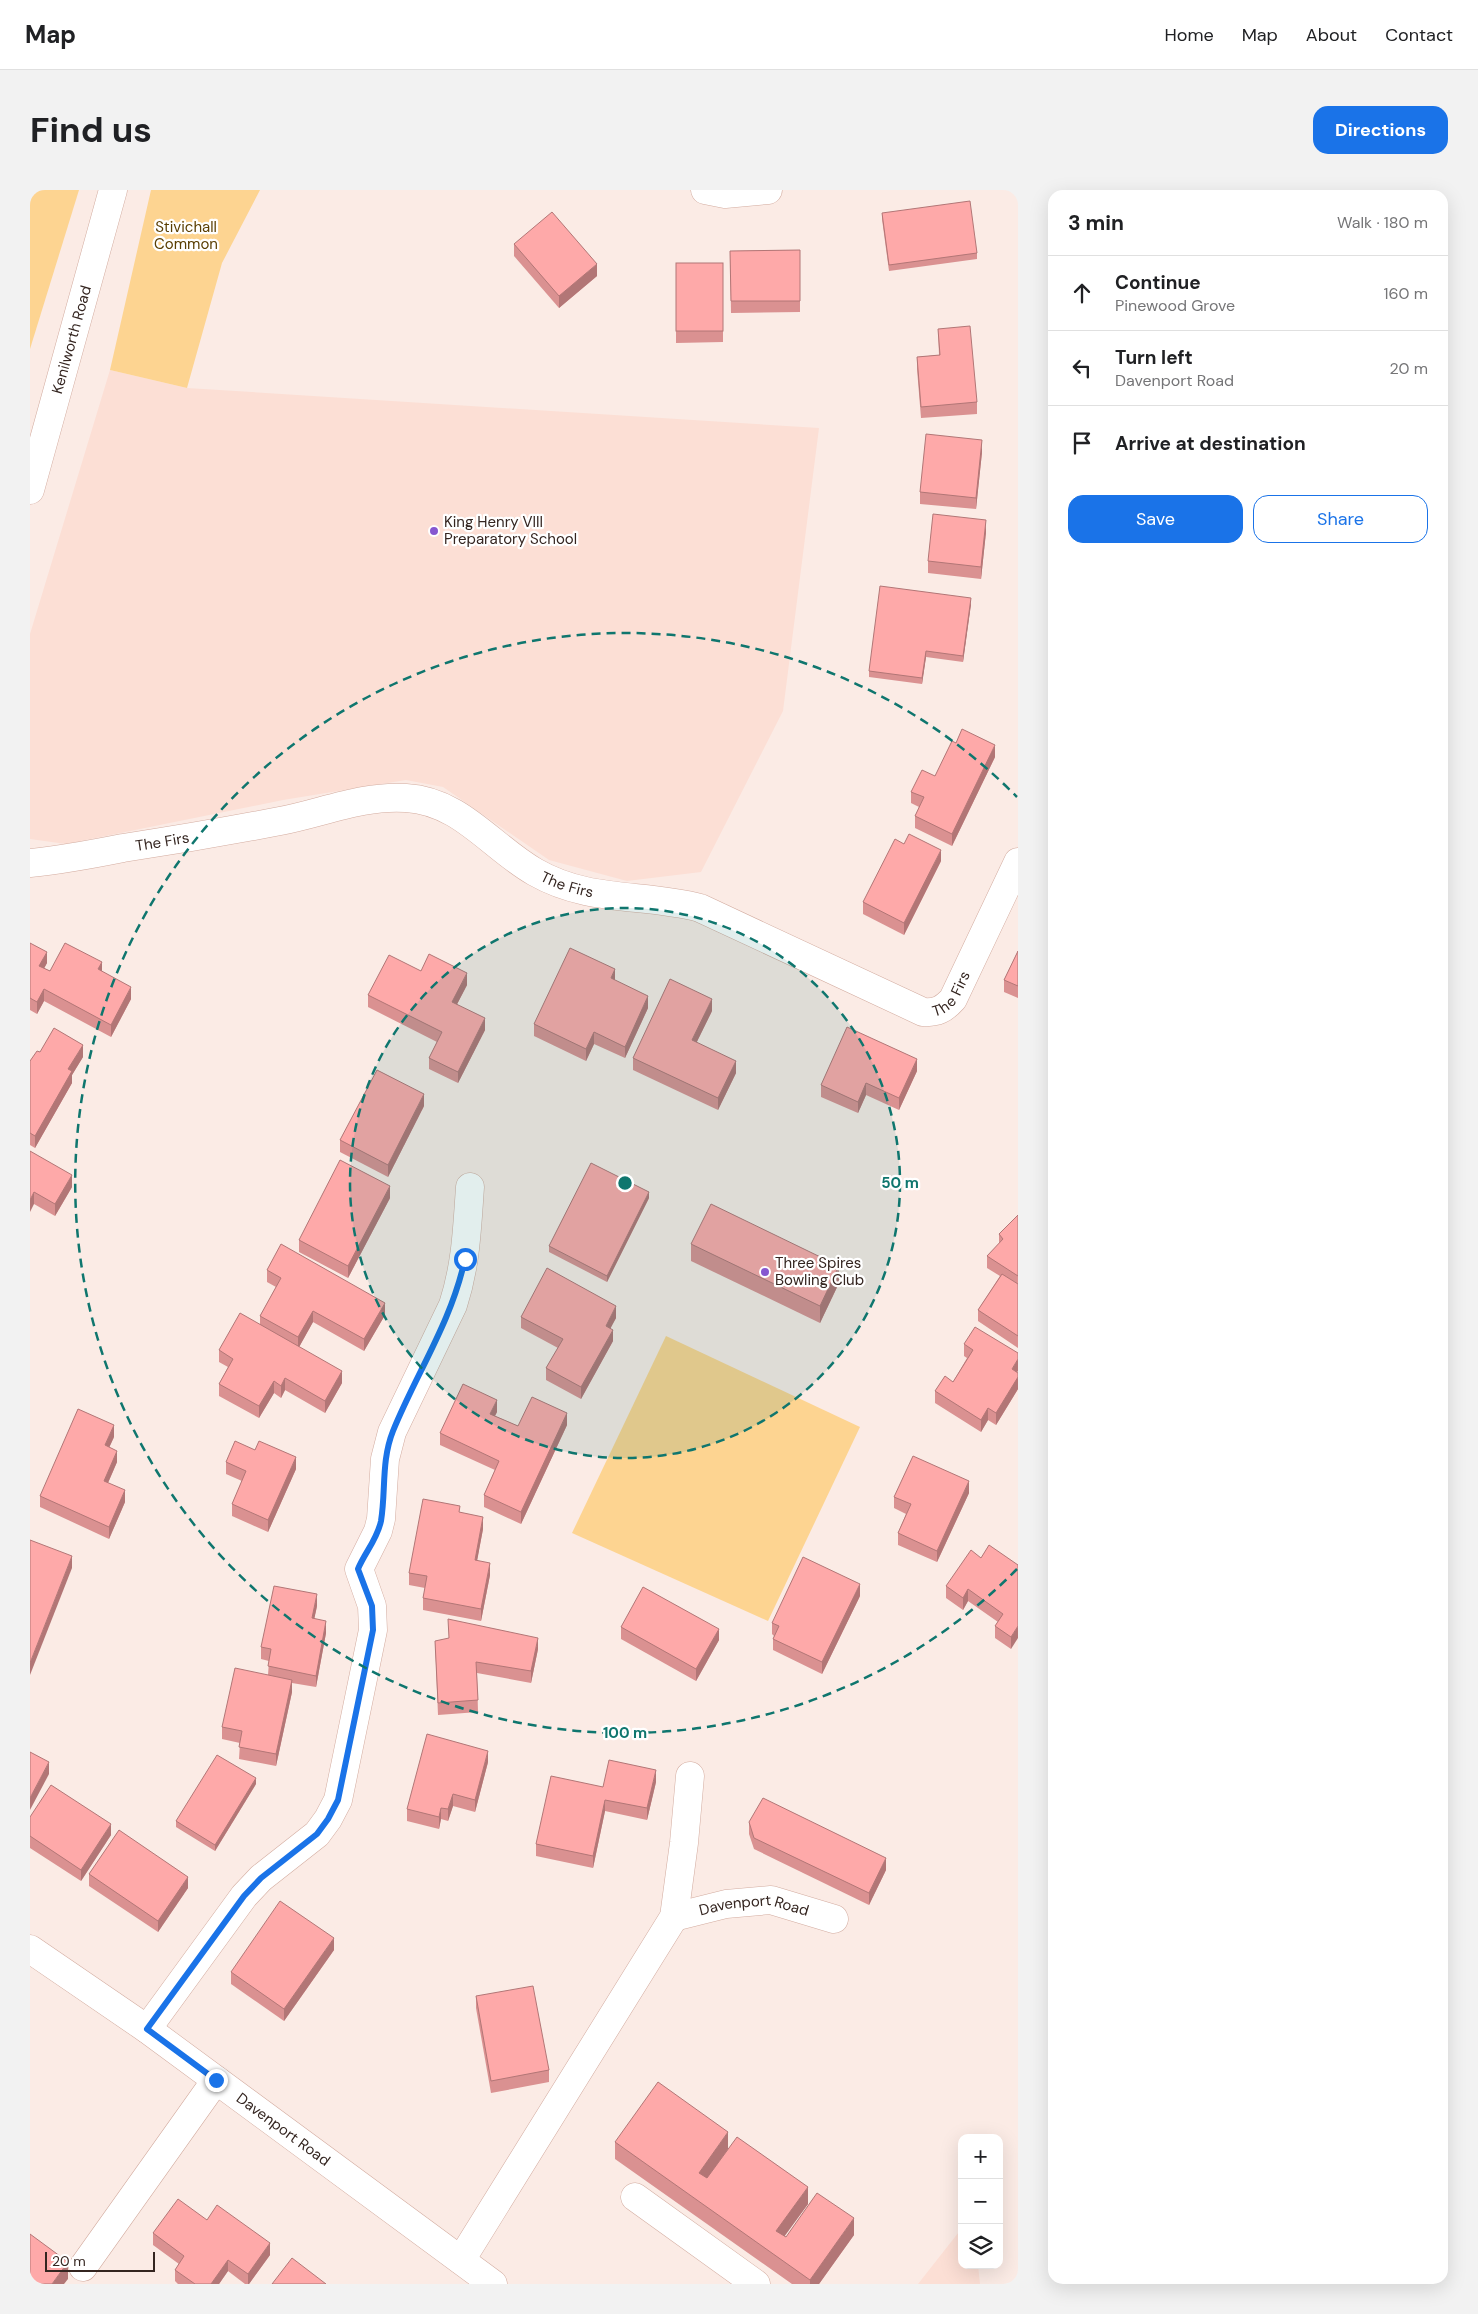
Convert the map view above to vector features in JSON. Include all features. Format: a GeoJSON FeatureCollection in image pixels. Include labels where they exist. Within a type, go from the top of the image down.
{"type":"FeatureCollection","features":[{"type":"Feature","properties":{"kind":"street","name":"Kenilworth Road"},"geometry":{"type":"LineString","coordinates":[[30,490],[113,190]]}},
{"type":"Feature","properties":{"kind":"street"},"geometry":{"type":"LineString","coordinates":[[705,190],[725,194],[768,190]]}},
{"type":"Feature","properties":{"kind":"street","name":"The Firs"},"geometry":{"type":"LineString","coordinates":[[30,863],[282,820],[358,802],[384,798],[424,800],[465,818],[508,854],[534,872],[554,882],[600,895],[684,904],[700,908],[923,1012],[931,1013],[947,1006],[952,999],[1018,862]]}},
{"type":"Feature","properties":{"kind":"street"},"geometry":{"type":"LineString","coordinates":[[147,2029],[244,1896],[261,1878],[317,1834],[338,1800],[373,1630],[372,1606],[358,1569],[378,1532],[381,1519],[385,1459],[392,1432],[453,1305],[460,1285],[465,1259],[470,1187]]}},
{"type":"Feature","properties":{"kind":"street","name":"Davenport Road"},"geometry":{"type":"LineString","coordinates":[[461,2260],[674,1917],[684,1843],[690,1776]]}},
{"type":"Feature","properties":{"kind":"street","name":"Davenport Road"},"geometry":{"type":"LineString","coordinates":[[674,1917],[726,1904],[771,1900],[834,1918]]}},
{"type":"Feature","properties":{"kind":"street","name":"Davenport Road"},"geometry":{"type":"LineString","coordinates":[[30,1949],[147,2029],[493,2284]]}},
{"type":"Feature","properties":{"kind":"street"},"geometry":{"type":"LineString","coordinates":[[83,2267],[216,2080]]}},
{"type":"Feature","properties":{"kind":"street"},"geometry":{"type":"LineString","coordinates":[[635,2197],[753,2282]]}},
{"type":"Feature","properties":{"kind":"street"},"geometry":{"type":"LineString","coordinates":[[720,2284],[753,2282]]}},
{"type":"Feature","properties":{"kind":"shaded area","name":"King Henry VIII Preparatory School"},"geometry":{"type":"Polygon","coordinates":[[[110,370],[187,388],[819,428],[783,711],[701,872],[627,881],[549,860],[443,787],[406,780],[283,800],[66,844],[30,839],[30,634],[110,370]]]}},
{"type":"Feature","properties":{"kind":"shaded area"},"geometry":{"type":"Polygon","coordinates":[[[958,2233],[958,2269],[978,2269],[980,2284],[918,2284],[958,2233]]]}},
{"type":"Feature","properties":{"kind":"green space"},"geometry":{"type":"Polygon","coordinates":[[[30,190],[79,190],[30,349],[30,190]]]}},
{"type":"Feature","properties":{"kind":"green space","name":"Stivichall Common"},"geometry":{"type":"Polygon","coordinates":[[[151,190],[260,190],[222,263],[187,388],[110,370],[151,190]]]}},
{"type":"Feature","properties":{"kind":"green space"},"geometry":{"type":"Polygon","coordinates":[[[666,1336],[860,1427],[768,1621],[572,1533],[666,1336]]]}},
{"type":"Feature","properties":{"kind":"building"},"geometry":{"type":"Polygon","coordinates":[[[970,201],[977,253],[889,265],[882,213],[970,201]]]}},
{"type":"Feature","properties":{"kind":"building"},"geometry":{"type":"Polygon","coordinates":[[[552,212],[597,264],[559,296],[514,244],[552,212]]]}},
{"type":"Feature","properties":{"kind":"building"},"geometry":{"type":"Polygon","coordinates":[[[800,250],[800,301],[731,301],[730,251],[800,250]]]}},
{"type":"Feature","properties":{"kind":"building"},"geometry":{"type":"Polygon","coordinates":[[[676,263],[723,263],[723,331],[676,331],[676,263]]]}},
{"type":"Feature","properties":{"kind":"building"},"geometry":{"type":"Polygon","coordinates":[[[970,326],[977,402],[921,407],[917,357],[940,355],[938,329],[970,326]]]}},
{"type":"Feature","properties":{"kind":"building"},"geometry":{"type":"Polygon","coordinates":[[[926,434],[982,440],[976,498],[920,492],[926,434]]]}},
{"type":"Feature","properties":{"kind":"building"},"geometry":{"type":"Polygon","coordinates":[[[933,514],[986,520],[981,567],[928,561],[933,514]]]}},
{"type":"Feature","properties":{"kind":"building"},"geometry":{"type":"Polygon","coordinates":[[[880,586],[971,598],[963,656],[926,651],[922,678],[869,671],[880,586]]]}},
{"type":"Feature","properties":{"kind":"building"},"geometry":{"type":"Polygon","coordinates":[[[962,729],[995,745],[952,834],[915,816],[924,797],[911,792],[922,770],[935,776],[952,741],[956,743],[962,729]]]}},
{"type":"Feature","properties":{"kind":"building"},"geometry":{"type":"Polygon","coordinates":[[[909,834],[941,850],[904,923],[863,902],[895,839],[904,844],[909,834]]]}},
{"type":"Feature","properties":{"kind":"building"},"geometry":{"type":"Polygon","coordinates":[[[30,943],[47,952],[39,966],[50,971],[65,943],[102,962],[98,969],[131,987],[111,1025],[44,989],[37,1002],[30,998],[30,943]]]}},
{"type":"Feature","properties":{"kind":"building"},"geometry":{"type":"Polygon","coordinates":[[[570,948],[615,969],[611,978],[648,996],[625,1047],[594,1032],[586,1049],[534,1024],[570,948]]]}},
{"type":"Feature","properties":{"kind":"building"},"geometry":{"type":"Polygon","coordinates":[[[1018,951],[1018,986],[1004,980],[1018,951]]]}},
{"type":"Feature","properties":{"kind":"building"},"geometry":{"type":"Polygon","coordinates":[[[429,954],[467,973],[452,1002],[485,1018],[458,1072],[429,1058],[442,1032],[368,995],[389,955],[421,971],[429,954]]]}},
{"type":"Feature","properties":{"kind":"building"},"geometry":{"type":"Polygon","coordinates":[[[670,979],[712,999],[692,1040],[736,1061],[718,1098],[633,1058],[670,979]]]}},
{"type":"Feature","properties":{"kind":"building"},"geometry":{"type":"Polygon","coordinates":[[[847,1027],[917,1059],[899,1098],[866,1083],[858,1102],[821,1085],[847,1027]]]}},
{"type":"Feature","properties":{"kind":"building"},"geometry":{"type":"Polygon","coordinates":[[[54,1028],[83,1045],[68,1069],[72,1071],[35,1136],[30,1133],[30,1061],[37,1051],[40,1052],[54,1028]]]}},
{"type":"Feature","properties":{"kind":"building"},"geometry":{"type":"Polygon","coordinates":[[[377,1070],[424,1094],[388,1165],[340,1140],[377,1070]]]}},
{"type":"Feature","properties":{"kind":"building"},"geometry":{"type":"Polygon","coordinates":[[[30,1151],[72,1175],[55,1204],[34,1192],[30,1200],[30,1151]]]}},
{"type":"Feature","properties":{"kind":"building"},"geometry":{"type":"Polygon","coordinates":[[[340,1160],[390,1186],[348,1266],[299,1240],[340,1160]]]}},
{"type":"Feature","properties":{"kind":"building"},"geometry":{"type":"Polygon","coordinates":[[[591,1163],[649,1192],[607,1276],[549,1246],[591,1163]]]}},
{"type":"Feature","properties":{"kind":"building","name":"Three Spires Bowling Club"},"geometry":{"type":"Polygon","coordinates":[[[711,1204],[839,1266],[820,1306],[691,1244],[711,1204]]]}},
{"type":"Feature","properties":{"kind":"building"},"geometry":{"type":"Polygon","coordinates":[[[1018,1215],[1018,1276],[987,1256],[1003,1239],[999,1234],[1018,1215]]]}},
{"type":"Feature","properties":{"kind":"building"},"geometry":{"type":"Polygon","coordinates":[[[281,1244],[385,1303],[364,1339],[313,1311],[298,1337],[260,1316],[281,1278],[267,1270],[281,1244]]]}},
{"type":"Feature","properties":{"kind":"building"},"geometry":{"type":"Polygon","coordinates":[[[547,1268],[616,1306],[606,1326],[613,1330],[581,1387],[546,1368],[563,1339],[521,1317],[547,1268]]]}},
{"type":"Feature","properties":{"kind":"building"},"geometry":{"type":"Polygon","coordinates":[[[1002,1274],[1018,1284],[1018,1336],[978,1310],[1002,1274]]]}},
{"type":"Feature","properties":{"kind":"building"},"geometry":{"type":"Polygon","coordinates":[[[240,1313],[342,1371],[325,1401],[285,1378],[281,1386],[274,1381],[259,1406],[219,1384],[233,1359],[219,1350],[240,1313]]]}},
{"type":"Feature","properties":{"kind":"building"},"geometry":{"type":"Polygon","coordinates":[[[975,1327],[1018,1353],[1018,1359],[1012,1369],[1018,1373],[1018,1377],[996,1413],[988,1408],[981,1420],[935,1391],[945,1376],[953,1382],[973,1350],[964,1344],[975,1327]]]}},
{"type":"Feature","properties":{"kind":"building"},"geometry":{"type":"Polygon","coordinates":[[[463,1384],[497,1400],[490,1414],[518,1426],[532,1397],[567,1413],[521,1512],[484,1495],[499,1461],[440,1433],[463,1384]]]}},
{"type":"Feature","properties":{"kind":"building"},"geometry":{"type":"Polygon","coordinates":[[[78,1409],[114,1425],[105,1445],[117,1451],[104,1481],[125,1490],[109,1527],[40,1496],[78,1409]]]}},
{"type":"Feature","properties":{"kind":"building"},"geometry":{"type":"Polygon","coordinates":[[[235,1441],[255,1450],[259,1441],[296,1457],[268,1520],[232,1504],[246,1471],[226,1462],[235,1441]]]}},
{"type":"Feature","properties":{"kind":"building"},"geometry":{"type":"Polygon","coordinates":[[[913,1456],[969,1481],[937,1551],[898,1533],[911,1504],[894,1497],[913,1456]]]}},
{"type":"Feature","properties":{"kind":"building"},"geometry":{"type":"Polygon","coordinates":[[[423,1499],[460,1506],[459,1512],[483,1517],[475,1560],[490,1563],[481,1609],[423,1598],[427,1576],[409,1573],[423,1499]]]}},
{"type":"Feature","properties":{"kind":"building"},"geometry":{"type":"Polygon","coordinates":[[[30,1540],[72,1556],[30,1663],[30,1540]]]}},
{"type":"Feature","properties":{"kind":"building"},"geometry":{"type":"Polygon","coordinates":[[[989,1545],[1018,1565],[1018,1626],[1011,1637],[995,1626],[1003,1614],[968,1589],[963,1598],[946,1586],[971,1550],[981,1558],[989,1545]]]}},
{"type":"Feature","properties":{"kind":"building"},"geometry":{"type":"Polygon","coordinates":[[[803,1557],[860,1584],[822,1662],[773,1639],[779,1626],[772,1623],[803,1557]]]}},
{"type":"Feature","properties":{"kind":"building"},"geometry":{"type":"Polygon","coordinates":[[[274,1586],[317,1594],[312,1618],[326,1621],[316,1676],[268,1666],[271,1649],[261,1647],[274,1586]]]}},
{"type":"Feature","properties":{"kind":"building"},"geometry":{"type":"Polygon","coordinates":[[[643,1587],[719,1629],[696,1669],[621,1627],[643,1587]]]}},
{"type":"Feature","properties":{"kind":"building"},"geometry":{"type":"Polygon","coordinates":[[[448,1619],[538,1638],[531,1671],[476,1662],[478,1700],[438,1703],[435,1641],[449,1638],[448,1619]]]}},
{"type":"Feature","properties":{"kind":"building"},"geometry":{"type":"Polygon","coordinates":[[[235,1668],[292,1680],[276,1754],[239,1747],[242,1731],[222,1727],[235,1668]]]}},
{"type":"Feature","properties":{"kind":"building"},"geometry":{"type":"Polygon","coordinates":[[[427,1734],[488,1751],[475,1800],[453,1794],[448,1809],[441,1808],[439,1817],[407,1809],[427,1734]]]}},
{"type":"Feature","properties":{"kind":"building"},"geometry":{"type":"Polygon","coordinates":[[[30,1752],[49,1762],[30,1798],[30,1752]]]}},
{"type":"Feature","properties":{"kind":"building"},"geometry":{"type":"Polygon","coordinates":[[[217,1755],[256,1778],[215,1845],[176,1821],[217,1755]]]}},
{"type":"Feature","properties":{"kind":"building"},"geometry":{"type":"Polygon","coordinates":[[[609,1760],[656,1770],[647,1808],[605,1800],[593,1856],[536,1844],[551,1776],[603,1787],[609,1760]]]}},
{"type":"Feature","properties":{"kind":"building"},"geometry":{"type":"Polygon","coordinates":[[[51,1785],[111,1824],[81,1870],[30,1836],[30,1817],[51,1785]]]}},
{"type":"Feature","properties":{"kind":"building"},"geometry":{"type":"Polygon","coordinates":[[[763,1798],[886,1858],[869,1893],[754,1838],[749,1822],[763,1798]]]}},
{"type":"Feature","properties":{"kind":"building"},"geometry":{"type":"Polygon","coordinates":[[[119,1830],[188,1877],[158,1921],[89,1874],[119,1830]]]}},
{"type":"Feature","properties":{"kind":"building"},"geometry":{"type":"Polygon","coordinates":[[[280,1901],[334,1938],[284,2009],[231,1972],[280,1901]]]}},
{"type":"Feature","properties":{"kind":"building"},"geometry":{"type":"Polygon","coordinates":[[[533,1986],[549,2070],[491,2081],[476,1996],[533,1986]]]}},
{"type":"Feature","properties":{"kind":"building"},"geometry":{"type":"Polygon","coordinates":[[[658,2082],[728,2132],[699,2173],[707,2178],[737,2137],[808,2187],[776,2231],[786,2237],[817,2193],[854,2218],[810,2280],[615,2142],[658,2082]]]}},
{"type":"Feature","properties":{"kind":"building"},"geometry":{"type":"Polygon","coordinates":[[[178,2199],[207,2220],[217,2205],[270,2243],[248,2274],[228,2260],[211,2284],[195,2284],[175,2270],[184,2256],[153,2233],[178,2199]]]}},
{"type":"Feature","properties":{"kind":"building"},"geometry":{"type":"Polygon","coordinates":[[[30,2234],[68,2262],[52,2284],[30,2284],[30,2234]]]}},
{"type":"Feature","properties":{"kind":"building"},"geometry":{"type":"Polygon","coordinates":[[[292,2258],[326,2284],[272,2284],[292,2258]]]}},
{"type":"Feature","properties":{"kind":"place","name":"King Henry VIII Preparatory School"},"geometry":{"type":"Point","coordinates":[434,531]}},
{"type":"Feature","properties":{"kind":"place","name":"Three Spires Bowling Club"},"geometry":{"type":"Point","coordinates":[765,1272]}},
{"type":"Feature","properties":{"kind":"route"},"geometry":{"type":"LineString","coordinates":[[216,2080],[147,2029],[244,1896],[261,1878],[317,1834],[338,1800],[374,1620],[372,1606],[358,1569],[378,1532],[381,1519],[385,1459],[392,1432],[453,1305],[460,1285],[465,1259]]}}]}
